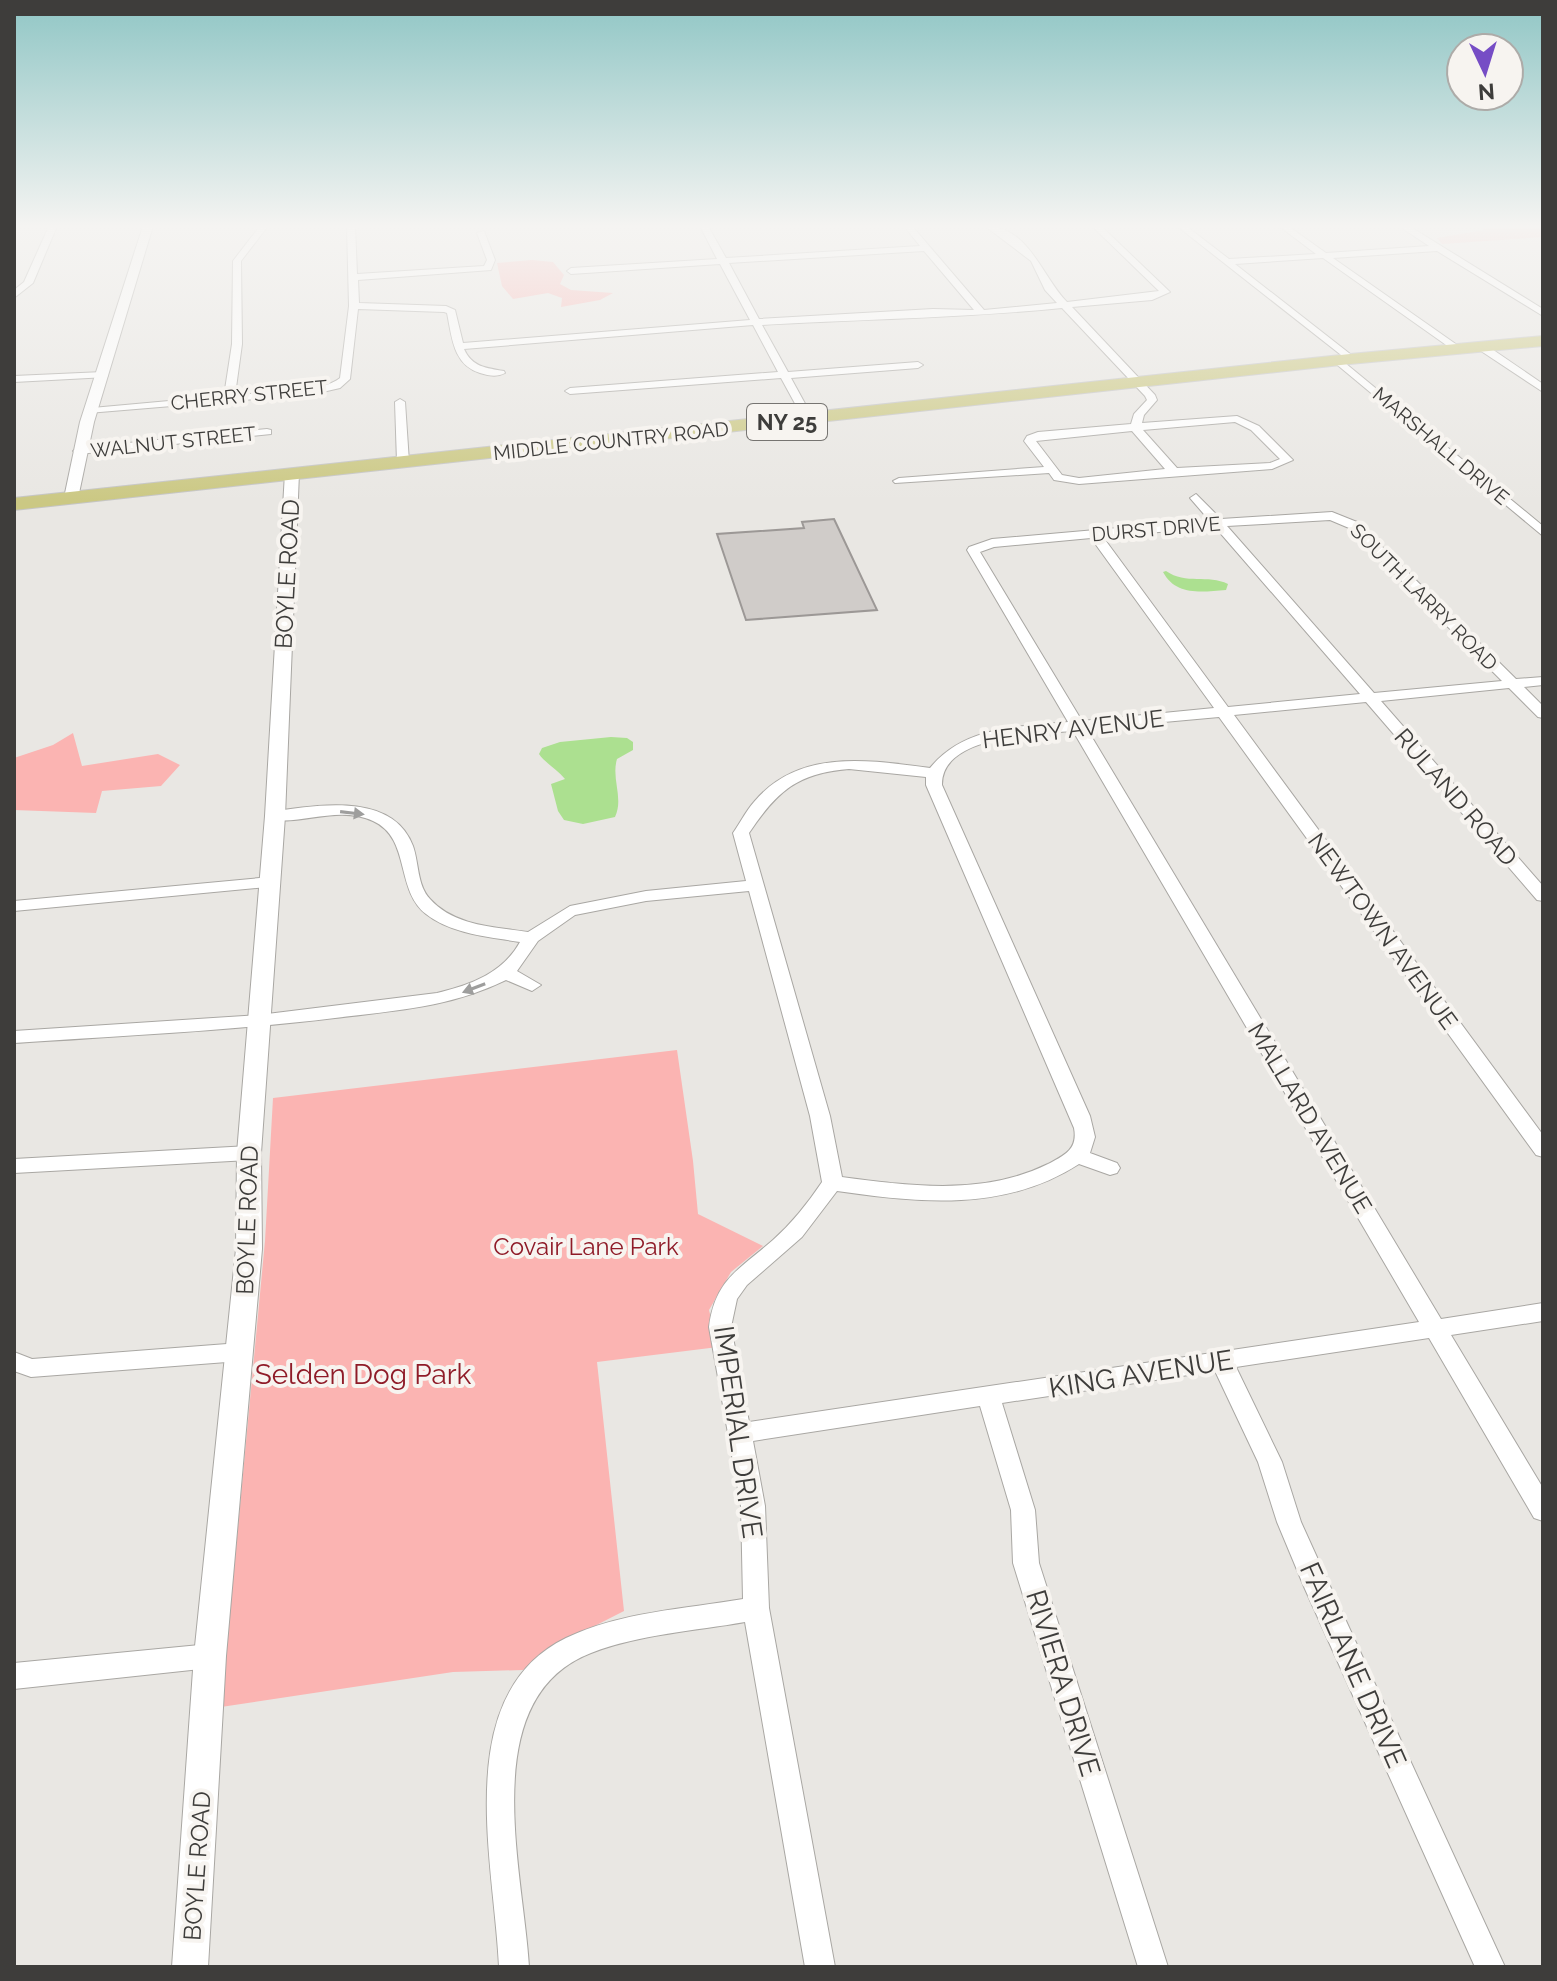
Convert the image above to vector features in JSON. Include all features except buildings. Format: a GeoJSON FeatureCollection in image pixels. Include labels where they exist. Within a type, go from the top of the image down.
{"type":"FeatureCollection","features":[{"type":"Feature","properties":{"kind":"main road","name":"NY 25"},"geometry":{"type":"LineString","coordinates":[[1345,360],[1543,341]]}},
{"type":"Feature","properties":{"kind":"main road","name":"MIDDLE COUNTRY ROAD"},"geometry":{"type":"LineString","coordinates":[[14,504],[1345,360]]}},
{"type":"Feature","properties":{"kind":"street"},"geometry":{"type":"LineString","coordinates":[[71,498],[79,451],[120,318]]}},
{"type":"Feature","properties":{"kind":"street"},"geometry":{"type":"LineString","coordinates":[[229,399],[237,344],[237,318]]}},
{"type":"Feature","properties":{"kind":"street","name":"CHERRY STREET"},"geometry":{"type":"LineString","coordinates":[[92,411],[314,391],[340,384],[345,379],[352,318]]}},
{"type":"Feature","properties":{"kind":"street"},"geometry":{"type":"LineString","coordinates":[[454,318],[467,366],[482,372],[500,373]]}},
{"type":"Feature","properties":{"kind":"street"},"geometry":{"type":"LineString","coordinates":[[756,318],[809,420]]}},
{"type":"Feature","properties":{"kind":"street"},"geometry":{"type":"LineString","coordinates":[[460,346],[820,318]]}},
{"type":"Feature","properties":{"kind":"street"},"geometry":{"type":"LineString","coordinates":[[1076,318],[1152,400],[1139,414],[1135,428]]}},
{"type":"Feature","properties":{"kind":"street","name":"MARSHALL DRIVE"},"geometry":{"type":"LineString","coordinates":[[1295,318],[1543,532]]}},
{"type":"Feature","properties":{"kind":"street"},"geometry":{"type":"LineString","coordinates":[[1413,318],[1456,349]]}},
{"type":"Feature","properties":{"kind":"street"},"geometry":{"type":"LineString","coordinates":[[1482,347],[1543,389]]}},
{"type":"Feature","properties":{"kind":"street"},"geometry":{"type":"LineString","coordinates":[[570,391],[918,365]]}},
{"type":"Feature","properties":{"kind":"street"},"geometry":{"type":"LineString","coordinates":[[14,379],[103,375]]}},
{"type":"Feature","properties":{"kind":"street"},"geometry":{"type":"LineString","coordinates":[[400,402],[403,462]]}},
{"type":"Feature","properties":{"kind":"street"},"geometry":{"type":"LineString","coordinates":[[1237,419],[1255,428],[1287,460],[1272,466],[1079,481],[1058,478],[1049,470],[1031,438],[1237,419]]}},
{"type":"Feature","properties":{"kind":"street"},"geometry":{"type":"LineString","coordinates":[[1135,428],[1174,472]]}},
{"type":"Feature","properties":{"kind":"street","name":"WALNUT STREET"},"geometry":{"type":"LineString","coordinates":[[79,451],[267,432]]}},
{"type":"Feature","properties":{"kind":"street"},"geometry":{"type":"LineString","coordinates":[[899,481],[1049,470]]}},
{"type":"Feature","properties":{"kind":"street","name":"BOYLE ROAD"},"geometry":{"type":"LineString","coordinates":[[190,1967],[210,1656],[249,1249],[249,1153],[271,882],[292,473]]}},
{"type":"Feature","properties":{"kind":"street","name":"RULAND ROAD"},"geometry":{"type":"LineString","coordinates":[[1196,498],[1543,896]]}},
{"type":"Feature","properties":{"kind":"street","name":"DURST DRIVE"},"geometry":{"type":"LineString","coordinates":[[980,545],[1332,516]]}},
{"type":"Feature","properties":{"kind":"street","name":"SOUTH LARRY ROAD"},"geometry":{"type":"LineString","coordinates":[[1332,516],[1353,525],[1543,714]]}},
{"type":"Feature","properties":{"kind":"street","name":"NEWTOWN AVENUE"},"geometry":{"type":"LineString","coordinates":[[1094,534],[1543,1150]]}},
{"type":"Feature","properties":{"kind":"street","name":"MALLARD AVENUE"},"geometry":{"type":"LineString","coordinates":[[980,545],[973,550],[975,556],[1543,1510]]}},
{"type":"Feature","properties":{"kind":"street","name":"HENRY AVENUE"},"geometry":{"type":"LineString","coordinates":[[934,773],[947,755],[978,739],[1078,726],[1543,681]]}},
{"type":"Feature","properties":{"kind":"street"},"geometry":{"type":"LineString","coordinates":[[858,764],[934,773],[934,785],[942,804],[1080,1116],[1085,1139],[1078,1156],[1034,1180],[1006,1189],[914,1194],[832,1183],[820,1116],[754,885],[741,833],[750,817],[795,774],[832,765],[858,764]]}},
{"type":"Feature","properties":{"kind":"street"},"geometry":{"type":"LineString","coordinates":[[275,816],[330,811],[383,819],[396,829],[404,842],[421,901],[436,913],[484,930],[531,938]]}},
{"type":"Feature","properties":{"kind":"street"},"geometry":{"type":"LineString","coordinates":[[14,906],[271,882]]}},
{"type":"Feature","properties":{"kind":"street"},"geometry":{"type":"LineString","coordinates":[[14,1037],[259,1021],[437,999],[466,992],[506,973],[520,958],[531,938],[555,919],[590,905],[754,885]]}},
{"type":"Feature","properties":{"kind":"street"},"geometry":{"type":"LineString","coordinates":[[506,973],[532,985]]}},
{"type":"Feature","properties":{"kind":"street"},"geometry":{"type":"LineString","coordinates":[[14,1166],[249,1153]]}},
{"type":"Feature","properties":{"kind":"street"},"geometry":{"type":"LineString","coordinates":[[1078,1156],[1110,1168]]}},
{"type":"Feature","properties":{"kind":"street","name":"IMPERIAL DRIVE"},"geometry":{"type":"LineString","coordinates":[[820,1967],[756,1608],[753,1506],[720,1327],[721,1309],[727,1293],[741,1275],[801,1226],[832,1183]]}},
{"type":"Feature","properties":{"kind":"street","name":"KING AVENUE"},"geometry":{"type":"LineString","coordinates":[[739,1433],[1543,1312]]}},
{"type":"Feature","properties":{"kind":"street"},"geometry":{"type":"LineString","coordinates":[[14,1361],[31,1368],[240,1352]]}},
{"type":"Feature","properties":{"kind":"street","name":"FAIRLANE DRIVE"},"geometry":{"type":"LineString","coordinates":[[1222,1362],[1270,1462],[1289,1522],[1318,1589],[1490,1967]]}},
{"type":"Feature","properties":{"kind":"street","name":"RIVIERA DRIVE"},"geometry":{"type":"LineString","coordinates":[[989,1397],[1023,1510],[1026,1563],[1030,1578],[1153,1967]]}},
{"type":"Feature","properties":{"kind":"street"},"geometry":{"type":"LineString","coordinates":[[514,1967],[498,1768],[505,1730],[517,1702],[540,1672],[572,1648],[619,1633],[756,1608]]}},
{"type":"Feature","properties":{"kind":"street"},"geometry":{"type":"LineString","coordinates":[[14,1676],[210,1656]]}},
{"type":"Feature","properties":{"kind":"green space"},"geometry":{"type":"Polygon","coordinates":[[[73,733],[82,766],[158,754],[180,765],[161,786],[102,791],[96,813],[14,810],[14,758],[53,745],[73,733]]]}},
{"type":"Feature","properties":{"kind":"green space","name":"Covair Lane Park"},"geometry":{"type":"Polygon","coordinates":[[[677,1050],[698,1214],[763,1246],[731,1272],[709,1310],[718,1347],[597,1362],[624,1611],[567,1640],[523,1670],[453,1672],[221,1707],[265,1241],[273,1098],[677,1050]]]}},
{"type":"Feature","properties":{"kind":"shaded area"},"geometry":{"type":"Polygon","coordinates":[[[1163,572],[1181,578],[1228,584],[1226,590],[1190,591],[1168,580],[1163,572]]]}},
{"type":"Feature","properties":{"kind":"shaded area"},"geometry":{"type":"Polygon","coordinates":[[[627,738],[633,742],[633,750],[617,759],[618,803],[615,817],[583,824],[564,820],[558,811],[551,784],[565,779],[539,754],[542,748],[560,742],[627,738]]]}},
{"type":"Feature","properties":{"kind":"park label","name":"Selden Dog Park"},"geometry":{"type":"Point","coordinates":[363,1374]}}]}
